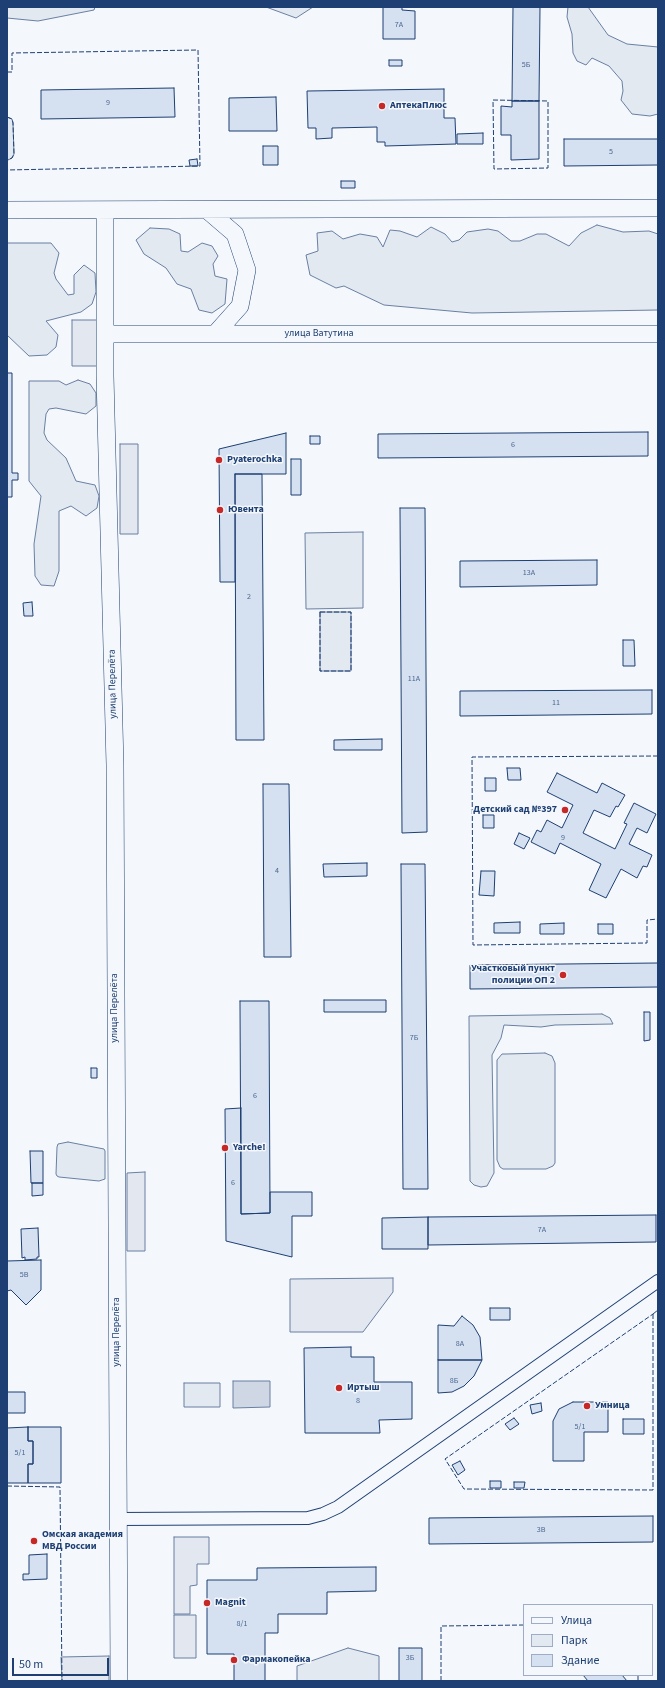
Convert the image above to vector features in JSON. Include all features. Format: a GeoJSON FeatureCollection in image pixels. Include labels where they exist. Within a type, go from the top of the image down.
{"type":"FeatureCollection","features":[{"type":"Feature","properties":{"kind":"main road"},"geometry":{"type":"LineString","coordinates":[[7,210],[658,208]]}},
{"type":"Feature","properties":{"kind":"main road"},"geometry":{"type":"LineString","coordinates":[[105,210],[105,334]]}},
{"type":"Feature","properties":{"kind":"main road"},"geometry":{"type":"LineString","coordinates":[[207,210],[236,234],[247,270],[240,306],[215,334]]}},
{"type":"Feature","properties":{"kind":"main road","name":"улица Ватутина"},"geometry":{"type":"LineString","coordinates":[[105,334],[658,334]]}},
{"type":"Feature","properties":{"kind":"main road","name":"улица Перелёта"},"geometry":{"type":"LineString","coordinates":[[105,334],[115,765],[119,1681]]}},
{"type":"Feature","properties":{"kind":"street"},"geometry":{"type":"LineString","coordinates":[[118,1518],[308,1518],[323,1514],[344,1502],[658,1281]]}},
{"type":"Feature","properties":{"kind":"green space"},"geometry":{"type":"Polygon","coordinates":[[[7,7],[95,7],[94,10],[38,21],[7,18],[7,7]]]}},
{"type":"Feature","properties":{"kind":"green space"},"geometry":{"type":"Polygon","coordinates":[[[266,7],[313,7],[296,18],[266,7]]]}},
{"type":"Feature","properties":{"kind":"green space"},"geometry":{"type":"Polygon","coordinates":[[[568,7],[588,7],[608,35],[627,44],[658,47],[658,114],[650,116],[632,114],[621,100],[623,91],[622,81],[609,66],[592,58],[586,65],[577,61],[573,53],[572,34],[567,17],[568,7]]]}},
{"type":"Feature","properties":{"kind":"green space"},"geometry":{"type":"Polygon","coordinates":[[[7,117],[12,119],[13,123],[14,154],[12,158],[8,160],[7,160],[7,117]]]}},
{"type":"Feature","properties":{"kind":"green space"},"geometry":{"type":"Polygon","coordinates":[[[597,225],[623,232],[649,231],[658,234],[658,310],[472,313],[384,305],[344,286],[336,288],[310,275],[306,255],[318,251],[317,233],[332,231],[343,239],[360,234],[377,237],[383,247],[390,230],[400,231],[417,237],[431,227],[445,234],[452,242],[459,240],[467,232],[488,229],[498,231],[511,241],[520,241],[537,234],[546,234],[569,246],[581,233],[597,225]]]}},
{"type":"Feature","properties":{"kind":"green space"},"geometry":{"type":"Polygon","coordinates":[[[150,228],[169,229],[180,234],[181,251],[188,252],[202,243],[212,246],[218,256],[213,264],[215,276],[227,279],[225,304],[212,313],[199,310],[191,289],[177,284],[166,268],[144,254],[136,240],[150,228]]]}},
{"type":"Feature","properties":{"kind":"green space"},"geometry":{"type":"Polygon","coordinates":[[[7,243],[51,243],[59,253],[54,273],[56,279],[68,295],[74,294],[74,275],[84,265],[95,273],[96,292],[92,304],[81,312],[46,321],[58,335],[56,347],[47,355],[29,356],[7,335],[7,243]]]}},
{"type":"Feature","properties":{"kind":"green space"},"geometry":{"type":"Polygon","coordinates":[[[78,380],[90,384],[96,393],[96,406],[86,414],[56,408],[49,409],[46,414],[44,433],[47,440],[66,458],[76,481],[95,485],[99,496],[97,508],[86,516],[71,506],[59,511],[59,571],[54,586],[41,585],[35,576],[34,544],[41,496],[29,481],[29,381],[59,381],[66,385],[78,380]]]}},
{"type":"Feature","properties":{"kind":"green space"},"geometry":{"type":"Polygon","coordinates":[[[363,532],[363,608],[306,609],[305,533],[363,532]]]}},
{"type":"Feature","properties":{"kind":"green space"},"geometry":{"type":"Polygon","coordinates":[[[320,612],[351,612],[351,671],[320,671],[320,612]]]}},
{"type":"Feature","properties":{"kind":"green space"},"geometry":{"type":"Polygon","coordinates":[[[602,1014],[610,1018],[613,1024],[555,1025],[541,1027],[504,1025],[501,1038],[492,1055],[494,1173],[487,1186],[481,1187],[474,1185],[470,1181],[469,1016],[602,1014]]]}},
{"type":"Feature","properties":{"kind":"green space"},"geometry":{"type":"Polygon","coordinates":[[[545,1053],[552,1056],[555,1063],[555,1163],[553,1166],[546,1169],[503,1169],[500,1167],[497,1160],[497,1060],[502,1054],[545,1053]]]}},
{"type":"Feature","properties":{"kind":"green space"},"geometry":{"type":"Polygon","coordinates":[[[68,1142],[104,1149],[105,1179],[99,1181],[57,1176],[57,1147],[58,1144],[68,1142]]]}},
{"type":"Feature","properties":{"kind":"green space"},"geometry":{"type":"Polygon","coordinates":[[[184,1383],[220,1383],[220,1407],[184,1407],[184,1383]]]}},
{"type":"Feature","properties":{"kind":"green space"},"geometry":{"type":"Polygon","coordinates":[[[348,1648],[379,1656],[379,1681],[297,1681],[297,1666],[348,1648]]]}},
{"type":"Feature","properties":{"kind":"shaded area"},"geometry":{"type":"Polygon","coordinates":[[[72,320],[97,320],[97,366],[72,366],[72,320]]]}},
{"type":"Feature","properties":{"kind":"shaded area"},"geometry":{"type":"Polygon","coordinates":[[[120,444],[138,444],[138,534],[120,534],[120,444]]]}},
{"type":"Feature","properties":{"kind":"shaded area"},"geometry":{"type":"Polygon","coordinates":[[[145,1172],[145,1251],[127,1251],[127,1173],[145,1172]]]}},
{"type":"Feature","properties":{"kind":"shaded area"},"geometry":{"type":"Polygon","coordinates":[[[393,1278],[393,1292],[363,1332],[290,1332],[290,1279],[393,1278]]]}},
{"type":"Feature","properties":{"kind":"shaded area"},"geometry":{"type":"Polygon","coordinates":[[[233,1381],[270,1381],[270,1407],[233,1408],[233,1381]]]}},
{"type":"Feature","properties":{"kind":"shaded area"},"geometry":{"type":"Polygon","coordinates":[[[174,1537],[209,1537],[209,1564],[197,1564],[197,1585],[190,1586],[190,1614],[174,1614],[174,1537]]]}},
{"type":"Feature","properties":{"kind":"shaded area"},"geometry":{"type":"Polygon","coordinates":[[[174,1615],[196,1615],[196,1658],[174,1658],[174,1615]]]}},
{"type":"Feature","properties":{"kind":"shaded area"},"geometry":{"type":"Polygon","coordinates":[[[109,1656],[109,1681],[62,1681],[61,1657],[109,1656]]]}},
{"type":"Feature","properties":{"kind":"building"},"geometry":{"type":"Polygon","coordinates":[[[383,7],[402,7],[402,10],[415,11],[415,39],[383,39],[383,7]]]}},
{"type":"Feature","properties":{"kind":"building"},"geometry":{"type":"Polygon","coordinates":[[[513,7],[540,7],[539,101],[512,101],[513,7]]]}},
{"type":"Feature","properties":{"kind":"building"},"geometry":{"type":"Polygon","coordinates":[[[389,60],[402,60],[402,66],[389,66],[389,60]]]}},
{"type":"Feature","properties":{"kind":"building"},"geometry":{"type":"Polygon","coordinates":[[[174,88],[175,117],[41,119],[41,90],[174,88]]]}},
{"type":"Feature","properties":{"kind":"building"},"geometry":{"type":"Polygon","coordinates":[[[444,89],[444,118],[455,118],[456,144],[385,146],[385,142],[377,142],[377,127],[332,128],[332,138],[316,139],[316,128],[308,128],[307,91],[444,89]]]}},
{"type":"Feature","properties":{"kind":"building"},"geometry":{"type":"Polygon","coordinates":[[[276,97],[277,131],[229,131],[229,98],[276,97]]]}},
{"type":"Feature","properties":{"kind":"building"},"geometry":{"type":"Polygon","coordinates":[[[512,101],[539,101],[539,159],[511,160],[511,135],[501,135],[501,106],[512,107],[512,101]]]}},
{"type":"Feature","properties":{"kind":"building"},"geometry":{"type":"Polygon","coordinates":[[[483,133],[483,144],[457,144],[457,134],[483,133]]]}},
{"type":"Feature","properties":{"kind":"building"},"geometry":{"type":"Polygon","coordinates":[[[564,139],[658,139],[658,165],[564,166],[564,139]]]}},
{"type":"Feature","properties":{"kind":"building"},"geometry":{"type":"Polygon","coordinates":[[[263,146],[278,146],[278,165],[263,165],[263,146]]]}},
{"type":"Feature","properties":{"kind":"building"},"geometry":{"type":"Polygon","coordinates":[[[197,159],[198,166],[190,166],[189,160],[197,159]]]}},
{"type":"Feature","properties":{"kind":"building"},"geometry":{"type":"Polygon","coordinates":[[[341,181],[355,181],[355,188],[341,188],[341,181]]]}},
{"type":"Feature","properties":{"kind":"building"},"geometry":{"type":"Polygon","coordinates":[[[7,373],[12,373],[12,473],[18,473],[18,480],[12,480],[12,497],[7,497],[7,373]]]}},
{"type":"Feature","properties":{"kind":"building"},"geometry":{"type":"Polygon","coordinates":[[[648,432],[648,456],[378,458],[378,434],[648,432]]]}},
{"type":"Feature","properties":{"kind":"building"},"geometry":{"type":"Polygon","coordinates":[[[286,433],[286,474],[235,474],[235,582],[220,582],[219,449],[286,433]]]}},
{"type":"Feature","properties":{"kind":"building"},"geometry":{"type":"Polygon","coordinates":[[[310,436],[320,436],[320,444],[310,444],[310,436]]]}},
{"type":"Feature","properties":{"kind":"building"},"geometry":{"type":"Polygon","coordinates":[[[291,459],[301,459],[301,495],[291,495],[291,459]]]}},
{"type":"Feature","properties":{"kind":"building"},"geometry":{"type":"Polygon","coordinates":[[[235,474],[262,474],[264,740],[236,740],[235,474]]]}},
{"type":"Feature","properties":{"kind":"building"},"geometry":{"type":"Polygon","coordinates":[[[400,508],[425,508],[427,832],[402,833],[400,508]]]}},
{"type":"Feature","properties":{"kind":"building"},"geometry":{"type":"Polygon","coordinates":[[[597,560],[597,585],[460,587],[460,561],[597,560]]]}},
{"type":"Feature","properties":{"kind":"building"},"geometry":{"type":"Polygon","coordinates":[[[32,602],[33,616],[24,616],[23,603],[32,602]]]}},
{"type":"Feature","properties":{"kind":"building"},"geometry":{"type":"Polygon","coordinates":[[[623,640],[634,640],[635,666],[623,666],[623,640]]]}},
{"type":"Feature","properties":{"kind":"building"},"geometry":{"type":"Polygon","coordinates":[[[652,690],[652,714],[460,716],[460,691],[652,690]]]}},
{"type":"Feature","properties":{"kind":"building"},"geometry":{"type":"Polygon","coordinates":[[[382,739],[382,750],[334,750],[334,740],[382,739]]]}},
{"type":"Feature","properties":{"kind":"building"},"geometry":{"type":"Polygon","coordinates":[[[507,768],[520,768],[521,780],[508,780],[507,768]]]}},
{"type":"Feature","properties":{"kind":"building"},"geometry":{"type":"Polygon","coordinates":[[[557,773],[597,793],[602,783],[625,795],[618,807],[616,806],[610,817],[594,810],[583,833],[615,849],[627,824],[624,823],[634,803],[656,814],[647,833],[637,828],[629,844],[652,855],[647,867],[643,866],[637,878],[621,869],[606,898],[589,890],[601,864],[560,843],[555,854],[531,842],[537,830],[541,832],[547,820],[562,828],[573,805],[547,792],[557,773]]]}},
{"type":"Feature","properties":{"kind":"building"},"geometry":{"type":"Polygon","coordinates":[[[485,778],[496,778],[496,791],[485,791],[485,778]]]}},
{"type":"Feature","properties":{"kind":"building"},"geometry":{"type":"Polygon","coordinates":[[[263,784],[289,784],[291,957],[264,957],[263,784]]]}},
{"type":"Feature","properties":{"kind":"building"},"geometry":{"type":"Polygon","coordinates":[[[483,815],[494,815],[494,828],[483,828],[483,815]]]}},
{"type":"Feature","properties":{"kind":"building"},"geometry":{"type":"Polygon","coordinates":[[[519,833],[530,838],[524,849],[514,844],[519,833]]]}},
{"type":"Feature","properties":{"kind":"building"},"geometry":{"type":"Polygon","coordinates":[[[367,863],[367,876],[324,877],[323,864],[367,863]]]}},
{"type":"Feature","properties":{"kind":"building"},"geometry":{"type":"Polygon","coordinates":[[[401,864],[425,864],[428,1189],[403,1189],[401,864]]]}},
{"type":"Feature","properties":{"kind":"building"},"geometry":{"type":"Polygon","coordinates":[[[481,871],[495,871],[494,896],[479,895],[481,871]]]}},
{"type":"Feature","properties":{"kind":"building"},"geometry":{"type":"Polygon","coordinates":[[[520,922],[520,933],[494,933],[494,923],[520,922]]]}},
{"type":"Feature","properties":{"kind":"building"},"geometry":{"type":"Polygon","coordinates":[[[564,923],[564,934],[540,934],[540,924],[564,923]]]}},
{"type":"Feature","properties":{"kind":"building"},"geometry":{"type":"Polygon","coordinates":[[[598,924],[613,924],[613,934],[598,934],[598,924]]]}},
{"type":"Feature","properties":{"kind":"building"},"geometry":{"type":"Polygon","coordinates":[[[658,963],[658,987],[470,989],[470,965],[658,963]]]}},
{"type":"Feature","properties":{"kind":"building"},"geometry":{"type":"Polygon","coordinates":[[[324,1000],[386,1000],[386,1012],[324,1012],[324,1000]]]}},
{"type":"Feature","properties":{"kind":"building"},"geometry":{"type":"Polygon","coordinates":[[[240,1001],[269,1001],[270,1213],[241,1214],[240,1001]]]}},
{"type":"Feature","properties":{"kind":"building"},"geometry":{"type":"Polygon","coordinates":[[[644,1012],[650,1012],[650,1040],[644,1041],[644,1012]]]}},
{"type":"Feature","properties":{"kind":"building"},"geometry":{"type":"Polygon","coordinates":[[[91,1068],[97,1068],[97,1078],[91,1078],[91,1068]]]}},
{"type":"Feature","properties":{"kind":"building"},"geometry":{"type":"Polygon","coordinates":[[[241,1108],[241,1214],[270,1213],[270,1192],[312,1192],[312,1216],[292,1216],[292,1257],[226,1241],[225,1109],[241,1108]]]}},
{"type":"Feature","properties":{"kind":"building"},"geometry":{"type":"Polygon","coordinates":[[[30,1151],[43,1151],[43,1183],[31,1183],[30,1151]]]}},
{"type":"Feature","properties":{"kind":"building"},"geometry":{"type":"Polygon","coordinates":[[[32,1183],[43,1183],[43,1195],[32,1196],[32,1183]]]}},
{"type":"Feature","properties":{"kind":"building"},"geometry":{"type":"Polygon","coordinates":[[[656,1215],[656,1242],[428,1245],[428,1217],[656,1215]]]}},
{"type":"Feature","properties":{"kind":"building"},"geometry":{"type":"Polygon","coordinates":[[[428,1217],[428,1249],[382,1249],[382,1218],[428,1217]]]}},
{"type":"Feature","properties":{"kind":"building"},"geometry":{"type":"Polygon","coordinates":[[[38,1228],[39,1257],[37,1257],[37,1259],[25,1260],[25,1257],[22,1258],[21,1229],[38,1228]]]}},
{"type":"Feature","properties":{"kind":"building"},"geometry":{"type":"Polygon","coordinates":[[[41,1260],[41,1290],[26,1305],[11,1290],[7,1291],[7,1261],[41,1260]]]}},
{"type":"Feature","properties":{"kind":"building"},"geometry":{"type":"Polygon","coordinates":[[[490,1308],[510,1308],[510,1320],[490,1320],[490,1308]]]}},
{"type":"Feature","properties":{"kind":"building"},"geometry":{"type":"Polygon","coordinates":[[[462,1316],[473,1325],[480,1337],[482,1360],[438,1360],[438,1325],[454,1326],[462,1316]]]}},
{"type":"Feature","properties":{"kind":"building"},"geometry":{"type":"Polygon","coordinates":[[[351,1347],[351,1357],[374,1357],[374,1382],[412,1382],[412,1419],[379,1420],[380,1433],[305,1433],[304,1348],[351,1347]]]}},
{"type":"Feature","properties":{"kind":"building"},"geometry":{"type":"Polygon","coordinates":[[[438,1360],[482,1360],[474,1376],[464,1386],[452,1392],[438,1393],[438,1360]]]}},
{"type":"Feature","properties":{"kind":"building"},"geometry":{"type":"Polygon","coordinates":[[[7,1392],[25,1392],[25,1413],[7,1413],[7,1392]]]}},
{"type":"Feature","properties":{"kind":"building"},"geometry":{"type":"Polygon","coordinates":[[[573,1402],[608,1402],[608,1432],[584,1432],[584,1461],[553,1461],[553,1421],[559,1409],[573,1402]]]}},
{"type":"Feature","properties":{"kind":"building"},"geometry":{"type":"Polygon","coordinates":[[[541,1403],[542,1411],[532,1414],[530,1405],[541,1403]]]}},
{"type":"Feature","properties":{"kind":"building"},"geometry":{"type":"Polygon","coordinates":[[[514,1418],[519,1424],[510,1430],[505,1424],[514,1418]]]}},
{"type":"Feature","properties":{"kind":"building"},"geometry":{"type":"Polygon","coordinates":[[[623,1419],[644,1419],[644,1434],[623,1434],[623,1419]]]}},
{"type":"Feature","properties":{"kind":"building"},"geometry":{"type":"Polygon","coordinates":[[[28,1427],[28,1441],[33,1441],[33,1464],[28,1464],[28,1483],[7,1483],[7,1428],[28,1427]]]}},
{"type":"Feature","properties":{"kind":"building"},"geometry":{"type":"Polygon","coordinates":[[[28,1427],[61,1427],[61,1483],[28,1483],[28,1464],[33,1464],[33,1441],[28,1441],[28,1427]]]}},
{"type":"Feature","properties":{"kind":"building"},"geometry":{"type":"Polygon","coordinates":[[[460,1461],[465,1470],[458,1475],[452,1465],[460,1461]]]}},
{"type":"Feature","properties":{"kind":"building"},"geometry":{"type":"Polygon","coordinates":[[[490,1481],[501,1481],[501,1488],[490,1488],[490,1481]]]}},
{"type":"Feature","properties":{"kind":"building"},"geometry":{"type":"Polygon","coordinates":[[[514,1482],[525,1482],[524,1488],[514,1488],[514,1482]]]}},
{"type":"Feature","properties":{"kind":"building"},"geometry":{"type":"Polygon","coordinates":[[[653,1516],[653,1542],[429,1544],[429,1518],[653,1516]]]}},
{"type":"Feature","properties":{"kind":"building"},"geometry":{"type":"Polygon","coordinates":[[[47,1554],[47,1579],[23,1580],[23,1574],[29,1574],[29,1555],[47,1554]]]}},
{"type":"Feature","properties":{"kind":"building"},"geometry":{"type":"Polygon","coordinates":[[[376,1567],[376,1591],[327,1592],[327,1614],[278,1614],[278,1633],[265,1633],[265,1681],[234,1681],[234,1654],[207,1654],[207,1580],[257,1580],[257,1568],[376,1567]]]}},
{"type":"Feature","properties":{"kind":"building"},"geometry":{"type":"Polygon","coordinates":[[[399,1648],[422,1648],[422,1681],[399,1681],[399,1648]]]}},
{"type":"Feature","properties":{"kind":"building"},"geometry":{"type":"Polygon","coordinates":[[[584,1676],[623,1676],[627,1681],[588,1681],[584,1676]]]}},
{"type":"Feature","properties":{"kind":"fence"},"geometry":{"type":"LineString","coordinates":[[7,72],[12,72],[12,53],[198,50],[200,166],[7,170]]}},
{"type":"Feature","properties":{"kind":"fence"},"geometry":{"type":"LineString","coordinates":[[493,100],[548,101],[548,168],[494,169],[493,100]]}},
{"type":"Feature","properties":{"kind":"fence"},"geometry":{"type":"LineString","coordinates":[[7,117],[12,119],[13,123],[14,154],[12,158],[7,160]]}},
{"type":"Feature","properties":{"kind":"fence"},"geometry":{"type":"LineString","coordinates":[[320,612],[351,612],[351,671],[320,671],[320,612]]}},
{"type":"Feature","properties":{"kind":"fence"},"geometry":{"type":"LineString","coordinates":[[658,756],[472,757],[473,945],[647,943],[647,920],[658,919]]}},
{"type":"Feature","properties":{"kind":"fence"},"geometry":{"type":"LineString","coordinates":[[653,1314],[658,1310]]}},
{"type":"Feature","properties":{"kind":"fence"},"geometry":{"type":"LineString","coordinates":[[653,1314],[653,1490],[464,1489],[445,1459],[653,1314]]}},
{"type":"Feature","properties":{"kind":"fence"},"geometry":{"type":"LineString","coordinates":[[7,1486],[60,1487],[62,1681]]}},
{"type":"Feature","properties":{"kind":"fence"},"geometry":{"type":"LineString","coordinates":[[441,1681],[441,1626],[523,1625]]}},
{"type":"Feature","properties":{"kind":"fence"},"geometry":{"type":"LineString","coordinates":[[638,1676],[638,1681]]}},
{"type":"Feature","properties":{"kind":"place","name":"АптекаПлюс"},"geometry":{"type":"Point","coordinates":[382,106]}},
{"type":"Feature","properties":{"kind":"place","name":"Pyaterochka"},"geometry":{"type":"Point","coordinates":[219,460]}},
{"type":"Feature","properties":{"kind":"place","name":"Ювента"},"geometry":{"type":"Point","coordinates":[220,510]}},
{"type":"Feature","properties":{"kind":"place","name":"Детский сад №397"},"geometry":{"type":"Point","coordinates":[565,810]}},
{"type":"Feature","properties":{"kind":"place","name":"Участковый пункт полиции ОП 2"},"geometry":{"type":"Point","coordinates":[563,975]}},
{"type":"Feature","properties":{"kind":"place","name":"Yarche!"},"geometry":{"type":"Point","coordinates":[225,1148]}},
{"type":"Feature","properties":{"kind":"place","name":"Иртыш"},"geometry":{"type":"Point","coordinates":[339,1388]}},
{"type":"Feature","properties":{"kind":"place","name":"Умница"},"geometry":{"type":"Point","coordinates":[587,1406]}},
{"type":"Feature","properties":{"kind":"place","name":"Омская академия МВД России"},"geometry":{"type":"Point","coordinates":[34,1541]}},
{"type":"Feature","properties":{"kind":"place","name":"Magnit"},"geometry":{"type":"Point","coordinates":[207,1603]}},
{"type":"Feature","properties":{"kind":"place","name":"Фармакопейка"},"geometry":{"type":"Point","coordinates":[234,1660]}}]}
